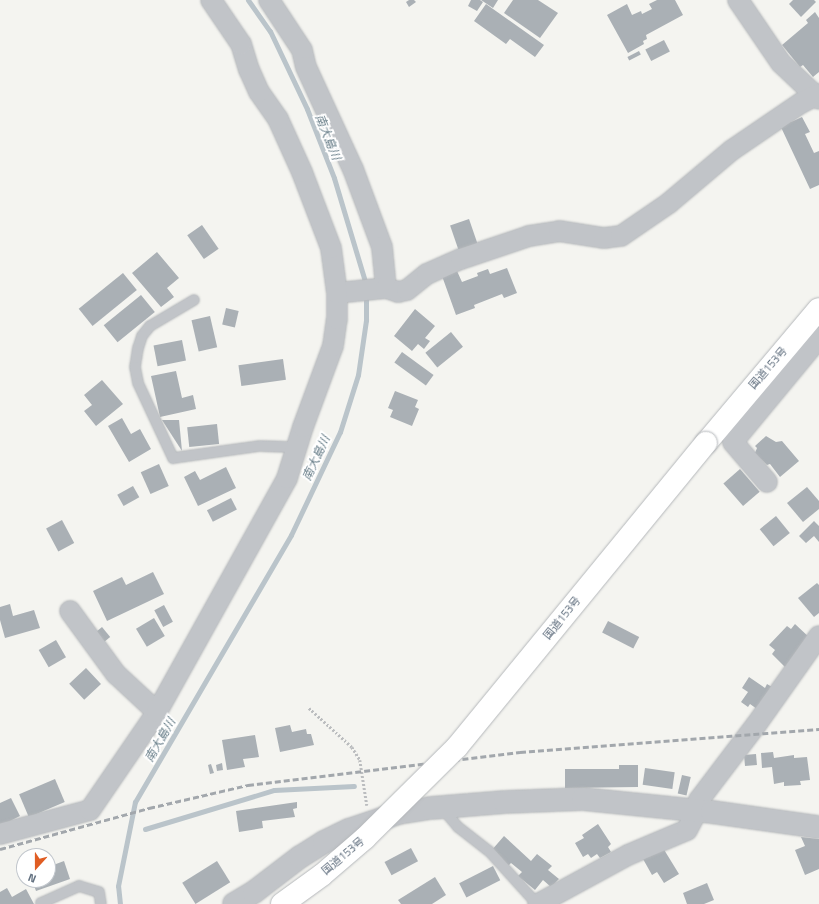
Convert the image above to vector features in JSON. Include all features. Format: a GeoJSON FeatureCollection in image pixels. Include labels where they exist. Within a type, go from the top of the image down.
{"type":"FeatureCollection","features":[{"type":"Feature","properties":{"kind":"highway","name":"国道153号"},"geometry":{"type":"LineString","coordinates":[[282,904],[322,875],[365,838],[456,748],[706,442],[819,309]]}},
{"type":"Feature","properties":{"kind":"street"},"geometry":{"type":"LineString","coordinates":[[0,834],[90,810],[157,712],[286,478],[333,346],[336,319],[342,292],[331,248],[302,172],[278,119],[259,92],[249,70],[241,44],[211,0]]}},
{"type":"Feature","properties":{"kind":"street"},"geometry":{"type":"LineString","coordinates":[[269,0],[302,50],[306,67],[353,169],[382,247],[380,288]]}},
{"type":"Feature","properties":{"kind":"street"},"geometry":{"type":"LineString","coordinates":[[342,292],[380,288],[398,292],[407,290],[427,274],[461,258],[529,236],[559,231],[604,238],[620,236],[669,203],[732,150],[801,103],[818,96],[781,63],[738,0]]}},
{"type":"Feature","properties":{"kind":"street"},"geometry":{"type":"LineString","coordinates":[[767,482],[733,442],[819,338]]}},
{"type":"Feature","properties":{"kind":"street"},"geometry":{"type":"LineString","coordinates":[[70,611],[116,674],[157,712]]}},
{"type":"Feature","properties":{"kind":"street"},"geometry":{"type":"LineString","coordinates":[[538,904],[628,855],[687,830],[697,810],[699,800],[756,725],[819,636]]}},
{"type":"Feature","properties":{"kind":"street"},"geometry":{"type":"LineString","coordinates":[[234,904],[254,892],[300,857],[324,842],[349,830],[399,813],[441,807],[505,802],[583,799],[697,810],[819,826]]}},
{"type":"Feature","properties":{"kind":"lane"},"geometry":{"type":"LineString","coordinates":[[194,300],[150,326],[142,336],[138,348],[135,367],[138,383],[144,398],[173,458],[260,446],[296,447]]}},
{"type":"Feature","properties":{"kind":"lane"},"geometry":{"type":"LineString","coordinates":[[441,807],[458,827],[488,851],[538,904]]}},
{"type":"Feature","properties":{"kind":"lane"},"geometry":{"type":"LineString","coordinates":[[41,904],[79,886],[99,892],[100,904]]}},
{"type":"Feature","properties":{"kind":"path"},"geometry":{"type":"LineString","coordinates":[[309,708],[352,747],[360,760],[368,810]]}},
{"type":"Feature","properties":{"kind":"building"},"geometry":{"type":"Polygon","coordinates":[[[409,0],[414,0],[416,2],[409,7],[406,2],[409,0]]]}},
{"type":"Feature","properties":{"kind":"building"},"geometry":{"type":"Polygon","coordinates":[[[471,0],[480,0],[483,2],[477,11],[468,6],[471,0]]]}},
{"type":"Feature","properties":{"kind":"building"},"geometry":{"type":"Polygon","coordinates":[[[481,0],[498,0],[493,8],[481,0]]]}},
{"type":"Feature","properties":{"kind":"building"},"geometry":{"type":"Polygon","coordinates":[[[513,0],[538,0],[558,13],[540,38],[504,13],[513,0]]]}},
{"type":"Feature","properties":{"kind":"building"},"geometry":{"type":"Polygon","coordinates":[[[657,0],[675,0],[683,15],[646,35],[647,39],[643,41],[644,44],[628,53],[607,15],[627,4],[632,15],[641,11],[642,14],[652,9],[649,4],[657,0]]]}},
{"type":"Feature","properties":{"kind":"building"},"geometry":{"type":"Polygon","coordinates":[[[793,0],[814,0],[816,2],[801,17],[789,4],[793,0]]]}},
{"type":"Feature","properties":{"kind":"building"},"geometry":{"type":"Polygon","coordinates":[[[486,4],[544,45],[535,57],[510,39],[506,44],[474,21],[486,4]]]}},
{"type":"Feature","properties":{"kind":"building"},"geometry":{"type":"Polygon","coordinates":[[[815,12],[819,18],[819,72],[813,77],[803,65],[800,67],[782,45],[808,23],[806,20],[815,12]]]}},
{"type":"Feature","properties":{"kind":"building"},"geometry":{"type":"Polygon","coordinates":[[[664,40],[670,52],[651,61],[645,50],[664,40]]]}},
{"type":"Feature","properties":{"kind":"building"},"geometry":{"type":"Polygon","coordinates":[[[639,51],[641,55],[629,60],[627,57],[639,51]]]}},
{"type":"Feature","properties":{"kind":"building"},"geometry":{"type":"Polygon","coordinates":[[[788,117],[791,122],[802,117],[810,132],[805,134],[814,153],[819,151],[819,185],[810,189],[779,123],[788,117]]]}},
{"type":"Feature","properties":{"kind":"building"},"geometry":{"type":"Polygon","coordinates":[[[469,219],[478,245],[459,252],[450,226],[469,219]]]}},
{"type":"Feature","properties":{"kind":"building"},"geometry":{"type":"Polygon","coordinates":[[[202,225],[219,249],[204,259],[187,235],[202,225]]]}},
{"type":"Feature","properties":{"kind":"building"},"geometry":{"type":"Polygon","coordinates":[[[157,252],[179,278],[167,288],[174,297],[161,307],[132,273],[157,252]]]}},
{"type":"Feature","properties":{"kind":"building"},"geometry":{"type":"Polygon","coordinates":[[[507,268],[517,293],[504,298],[502,294],[474,305],[475,308],[456,315],[442,276],[457,271],[462,282],[478,276],[477,273],[488,269],[490,274],[507,268]]]}},
{"type":"Feature","properties":{"kind":"building"},"geometry":{"type":"Polygon","coordinates":[[[123,273],[137,290],[93,326],[79,309],[123,273]]]}},
{"type":"Feature","properties":{"kind":"building"},"geometry":{"type":"Polygon","coordinates":[[[141,295],[155,312],[118,342],[104,325],[141,295]]]}},
{"type":"Feature","properties":{"kind":"building"},"geometry":{"type":"Polygon","coordinates":[[[226,308],[239,311],[235,327],[222,325],[226,308]]]}},
{"type":"Feature","properties":{"kind":"building"},"geometry":{"type":"Polygon","coordinates":[[[415,309],[435,326],[425,338],[430,341],[424,349],[418,344],[412,351],[394,336],[415,309]]]}},
{"type":"Feature","properties":{"kind":"building"},"geometry":{"type":"Polygon","coordinates":[[[210,316],[217,347],[199,351],[191,320],[210,316]]]}},
{"type":"Feature","properties":{"kind":"building"},"geometry":{"type":"Polygon","coordinates":[[[451,332],[463,347],[437,368],[425,353],[451,332]]]}},
{"type":"Feature","properties":{"kind":"building"},"geometry":{"type":"Polygon","coordinates":[[[182,340],[186,361],[158,366],[154,346],[182,340]]]}},
{"type":"Feature","properties":{"kind":"building"},"geometry":{"type":"Polygon","coordinates":[[[402,352],[434,375],[426,385],[394,363],[402,352]]]}},
{"type":"Feature","properties":{"kind":"building"},"geometry":{"type":"Polygon","coordinates":[[[283,359],[286,380],[241,386],[238,365],[283,359]]]}},
{"type":"Feature","properties":{"kind":"building"},"geometry":{"type":"Polygon","coordinates":[[[176,371],[182,398],[193,395],[196,409],[160,417],[151,376],[176,371]]]}},
{"type":"Feature","properties":{"kind":"building"},"geometry":{"type":"Polygon","coordinates":[[[102,380],[123,404],[96,426],[84,411],[92,405],[84,395],[102,380]]]}},
{"type":"Feature","properties":{"kind":"building"},"geometry":{"type":"Polygon","coordinates":[[[395,391],[418,400],[415,407],[419,409],[412,426],[390,417],[393,410],[388,408],[395,391]]]}},
{"type":"Feature","properties":{"kind":"building"},"geometry":{"type":"Polygon","coordinates":[[[122,418],[131,434],[140,429],[151,449],[129,462],[108,426],[122,418]]]}},
{"type":"Feature","properties":{"kind":"building"},"geometry":{"type":"Polygon","coordinates":[[[162,420],[179,420],[182,451],[162,420]]]}},
{"type":"Feature","properties":{"kind":"building"},"geometry":{"type":"Polygon","coordinates":[[[217,424],[219,444],[189,447],[187,427],[217,424]]]}},
{"type":"Feature","properties":{"kind":"building"},"geometry":{"type":"Polygon","coordinates":[[[766,436],[776,442],[782,441],[799,461],[780,477],[770,464],[767,465],[755,453],[757,448],[755,446],[766,436]]]}},
{"type":"Feature","properties":{"kind":"building"},"geometry":{"type":"Polygon","coordinates":[[[159,464],[169,486],[150,494],[141,472],[159,464]]]}},
{"type":"Feature","properties":{"kind":"building"},"geometry":{"type":"Polygon","coordinates":[[[226,467],[236,488],[198,506],[184,477],[195,471],[200,480],[226,467]]]}},
{"type":"Feature","properties":{"kind":"building"},"geometry":{"type":"Polygon","coordinates":[[[740,469],[760,492],[743,506],[723,483],[740,469]]]}},
{"type":"Feature","properties":{"kind":"building"},"geometry":{"type":"Polygon","coordinates":[[[133,486],[139,497],[124,506],[117,495],[133,486]]]}},
{"type":"Feature","properties":{"kind":"building"},"geometry":{"type":"Polygon","coordinates":[[[807,487],[819,501],[819,509],[803,522],[787,503],[807,487]]]}},
{"type":"Feature","properties":{"kind":"building"},"geometry":{"type":"Polygon","coordinates":[[[231,498],[237,510],[213,522],[207,510],[231,498]]]}},
{"type":"Feature","properties":{"kind":"building"},"geometry":{"type":"Polygon","coordinates":[[[776,516],[790,533],[774,546],[760,529],[776,516]]]}},
{"type":"Feature","properties":{"kind":"building"},"geometry":{"type":"Polygon","coordinates":[[[62,520],[74,543],[58,551],[46,528],[62,520]]]}},
{"type":"Feature","properties":{"kind":"building"},"geometry":{"type":"Polygon","coordinates":[[[814,521],[819,526],[819,542],[814,536],[806,543],[799,536],[814,521]]]}},
{"type":"Feature","properties":{"kind":"building"},"geometry":{"type":"Polygon","coordinates":[[[153,572],[164,594],[107,621],[93,591],[122,577],[126,585],[153,572]]]}},
{"type":"Feature","properties":{"kind":"building"},"geometry":{"type":"Polygon","coordinates":[[[817,583],[819,585],[819,613],[814,617],[798,598],[817,583]]]}},
{"type":"Feature","properties":{"kind":"building"},"geometry":{"type":"Polygon","coordinates":[[[10,604],[13,616],[34,610],[40,628],[5,638],[0,620],[0,607],[10,604]]]}},
{"type":"Feature","properties":{"kind":"building"},"geometry":{"type":"Polygon","coordinates":[[[164,605],[173,622],[163,627],[154,610],[164,605]]]}},
{"type":"Feature","properties":{"kind":"building"},"geometry":{"type":"Polygon","coordinates":[[[154,618],[165,636],[147,647],[136,629],[154,618]]]}},
{"type":"Feature","properties":{"kind":"building"},"geometry":{"type":"Polygon","coordinates":[[[608,621],[639,637],[633,648],[602,633],[608,621]]]}},
{"type":"Feature","properties":{"kind":"building"},"geometry":{"type":"Polygon","coordinates":[[[795,624],[811,639],[785,667],[772,654],[775,650],[769,645],[787,626],[791,629],[795,624]]]}},
{"type":"Feature","properties":{"kind":"building"},"geometry":{"type":"Polygon","coordinates":[[[102,627],[110,637],[103,643],[95,633],[102,627]]]}},
{"type":"Feature","properties":{"kind":"building"},"geometry":{"type":"Polygon","coordinates":[[[56,640],[66,657],[49,667],[39,650],[56,640]]]}},
{"type":"Feature","properties":{"kind":"building"},"geometry":{"type":"Polygon","coordinates":[[[86,668],[101,684],[84,700],[69,684],[86,668]]]}},
{"type":"Feature","properties":{"kind":"building"},"geometry":{"type":"Polygon","coordinates":[[[749,677],[765,688],[767,684],[772,687],[757,709],[750,704],[748,707],[741,702],[748,692],[742,688],[749,677]]]}},
{"type":"Feature","properties":{"kind":"building"},"geometry":{"type":"Polygon","coordinates":[[[290,725],[292,732],[306,729],[307,734],[311,734],[314,745],[280,752],[275,728],[290,725]]]}},
{"type":"Feature","properties":{"kind":"building"},"geometry":{"type":"Polygon","coordinates":[[[255,735],[259,757],[243,759],[245,767],[227,770],[222,740],[255,735]]]}},
{"type":"Feature","properties":{"kind":"building"},"geometry":{"type":"Polygon","coordinates":[[[773,752],[774,758],[794,755],[794,758],[807,757],[810,780],[800,781],[801,785],[784,786],[784,782],[774,784],[772,767],[762,768],[761,753],[773,752]]]}},
{"type":"Feature","properties":{"kind":"building"},"geometry":{"type":"Polygon","coordinates":[[[756,754],[757,765],[745,766],[744,755],[756,754]]]}},
{"type":"Feature","properties":{"kind":"building"},"geometry":{"type":"Polygon","coordinates":[[[222,763],[223,770],[217,771],[216,765],[222,763]]]}},
{"type":"Feature","properties":{"kind":"building"},"geometry":{"type":"Polygon","coordinates":[[[211,764],[214,773],[210,774],[208,765],[211,764]]]}},
{"type":"Feature","properties":{"kind":"building"},"geometry":{"type":"Polygon","coordinates":[[[619,765],[638,765],[638,787],[565,788],[565,769],[619,769],[619,765]]]}},
{"type":"Feature","properties":{"kind":"building"},"geometry":{"type":"Polygon","coordinates":[[[645,768],[675,772],[672,789],[643,785],[645,768]]]}},
{"type":"Feature","properties":{"kind":"building"},"geometry":{"type":"Polygon","coordinates":[[[682,775],[691,777],[686,796],[678,794],[682,775]]]}},
{"type":"Feature","properties":{"kind":"building"},"geometry":{"type":"Polygon","coordinates":[[[55,779],[65,802],[29,817],[19,794],[55,779]]]}},
{"type":"Feature","properties":{"kind":"building"},"geometry":{"type":"Polygon","coordinates":[[[11,798],[20,816],[0,826],[0,803],[11,798]]]}},
{"type":"Feature","properties":{"kind":"building"},"geometry":{"type":"Polygon","coordinates":[[[297,802],[297,808],[293,809],[295,817],[262,821],[263,828],[239,832],[236,811],[297,802]]]}},
{"type":"Feature","properties":{"kind":"building"},"geometry":{"type":"Polygon","coordinates":[[[598,824],[611,844],[608,847],[611,852],[600,858],[597,854],[591,858],[588,854],[583,857],[575,843],[584,838],[582,835],[598,824]]]}},
{"type":"Feature","properties":{"kind":"building"},"geometry":{"type":"Polygon","coordinates":[[[504,836],[531,861],[537,854],[552,866],[548,870],[559,879],[551,887],[543,880],[535,890],[518,876],[522,872],[511,863],[508,866],[491,851],[504,836]]]}},
{"type":"Feature","properties":{"kind":"building"},"geometry":{"type":"Polygon","coordinates":[[[801,837],[819,839],[819,869],[805,875],[795,850],[805,846],[801,837]]]}},
{"type":"Feature","properties":{"kind":"building"},"geometry":{"type":"Polygon","coordinates":[[[411,848],[418,861],[392,875],[385,862],[411,848]]]}},
{"type":"Feature","properties":{"kind":"building"},"geometry":{"type":"Polygon","coordinates":[[[663,848],[679,874],[664,883],[657,872],[652,875],[643,859],[663,848]]]}},
{"type":"Feature","properties":{"kind":"building"},"geometry":{"type":"Polygon","coordinates":[[[64,861],[70,879],[56,884],[56,864],[64,861]]]}},
{"type":"Feature","properties":{"kind":"building"},"geometry":{"type":"Polygon","coordinates":[[[217,861],[230,882],[195,904],[182,883],[217,861]]]}},
{"type":"Feature","properties":{"kind":"building"},"geometry":{"type":"Polygon","coordinates":[[[493,866],[500,880],[466,898],[459,883],[493,866]]]}},
{"type":"Feature","properties":{"kind":"building"},"geometry":{"type":"Polygon","coordinates":[[[435,877],[446,895],[432,904],[401,904],[398,900],[435,877]]]}},
{"type":"Feature","properties":{"kind":"building"},"geometry":{"type":"Polygon","coordinates":[[[707,883],[714,900],[704,904],[687,904],[683,893],[707,883]]]}},
{"type":"Feature","properties":{"kind":"building"},"geometry":{"type":"Polygon","coordinates":[[[7,888],[12,897],[26,889],[34,904],[0,904],[0,892],[7,888]]]}},
{"type":"Feature","properties":{"kind":"building"},"geometry":{"type":"Polygon","coordinates":[[[35,888],[44,888],[36,891],[35,888]]]}},
{"type":"Feature","properties":{"kind":"waterway","name":"南大島川"},"geometry":{"type":"LineString","coordinates":[[248,0],[270,31],[307,109],[334,178],[366,285]]}},
{"type":"Feature","properties":{"kind":"waterway","name":"南大島川"},"geometry":{"type":"LineString","coordinates":[[120,904],[118,886],[135,802],[291,535],[340,432],[358,375],[366,320],[366,293]]}},
{"type":"Feature","properties":{"kind":"waterway"},"geometry":{"type":"LineString","coordinates":[[145,829],[274,790],[354,786]]}},
{"type":"Feature","properties":{"kind":"railway"},"geometry":{"type":"LineString","coordinates":[[0,849],[149,808],[248,785],[520,752],[819,729]]}}]}
